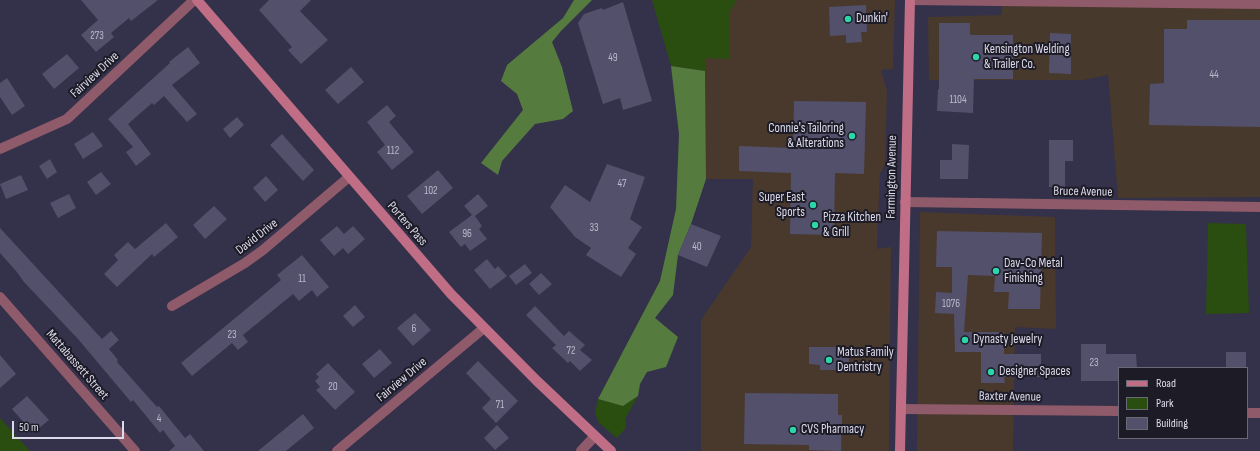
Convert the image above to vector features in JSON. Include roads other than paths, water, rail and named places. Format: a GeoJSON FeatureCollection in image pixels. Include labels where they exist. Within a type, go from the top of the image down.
{"type":"FeatureCollection","features":[{"type":"Feature","properties":{"kind":"street","name":"Fairview Drive"},"geometry":{"type":"LineString","coordinates":[[0,149],[67,119],[196,0]]}},
{"type":"Feature","properties":{"kind":"street","name":"Porters Pass"},"geometry":{"type":"LineString","coordinates":[[196,0],[451,294],[611,451]]}},
{"type":"Feature","properties":{"kind":"street"},"geometry":{"type":"LineString","coordinates":[[910,0],[1260,4]]}},
{"type":"Feature","properties":{"kind":"street","name":"Farmington Avenue"},"geometry":{"type":"LineString","coordinates":[[900,451],[910,0]]}},
{"type":"Feature","properties":{"kind":"street","name":"David Drive"},"geometry":{"type":"LineString","coordinates":[[172,306],[245,263],[263,250],[349,177]]}},
{"type":"Feature","properties":{"kind":"street","name":"Bruce Avenue"},"geometry":{"type":"LineString","coordinates":[[905,202],[1260,207]]}},
{"type":"Feature","properties":{"kind":"street","name":"Mattabassett Street"},"geometry":{"type":"LineString","coordinates":[[0,297],[135,451]]}},
{"type":"Feature","properties":{"kind":"street","name":"Fairview Drive"},"geometry":{"type":"LineString","coordinates":[[337,451],[484,328]]}},
{"type":"Feature","properties":{"kind":"street","name":"Baxter Avenue"},"geometry":{"type":"LineString","coordinates":[[900,409],[1118,411]]}},
{"type":"Feature","properties":{"kind":"street"},"geometry":{"type":"LineString","coordinates":[[1248,413],[1260,413]]}},
{"type":"Feature","properties":{"kind":"street"},"geometry":{"type":"LineString","coordinates":[[580,451],[595,436]]}},
{"type":"Feature","properties":{"kind":"place","name":"Dunkin'"},"geometry":{"type":"Point","coordinates":[848,19]}},
{"type":"Feature","properties":{"kind":"place","name":"Kensington Welding & Trailer Co."},"geometry":{"type":"Point","coordinates":[976,57]}},
{"type":"Feature","properties":{"kind":"place","name":"Connie's Tailoring & Alterations"},"geometry":{"type":"Point","coordinates":[852,136]}},
{"type":"Feature","properties":{"kind":"place","name":"Super East Sports"},"geometry":{"type":"Point","coordinates":[813,205]}},
{"type":"Feature","properties":{"kind":"place","name":"Pizza Kitchen & Grill"},"geometry":{"type":"Point","coordinates":[815,225]}},
{"type":"Feature","properties":{"kind":"place","name":"Dav-Co Metal Finishing"},"geometry":{"type":"Point","coordinates":[996,271]}},
{"type":"Feature","properties":{"kind":"place","name":"Dynasty Jewelry"},"geometry":{"type":"Point","coordinates":[965,340]}},
{"type":"Feature","properties":{"kind":"place","name":"Matus Family Dentristry"},"geometry":{"type":"Point","coordinates":[829,360]}},
{"type":"Feature","properties":{"kind":"place","name":"Designer Spaces"},"geometry":{"type":"Point","coordinates":[991,372]}},
{"type":"Feature","properties":{"kind":"place","name":"CVS Pharmacy"},"geometry":{"type":"Point","coordinates":[793,430]}}]}
